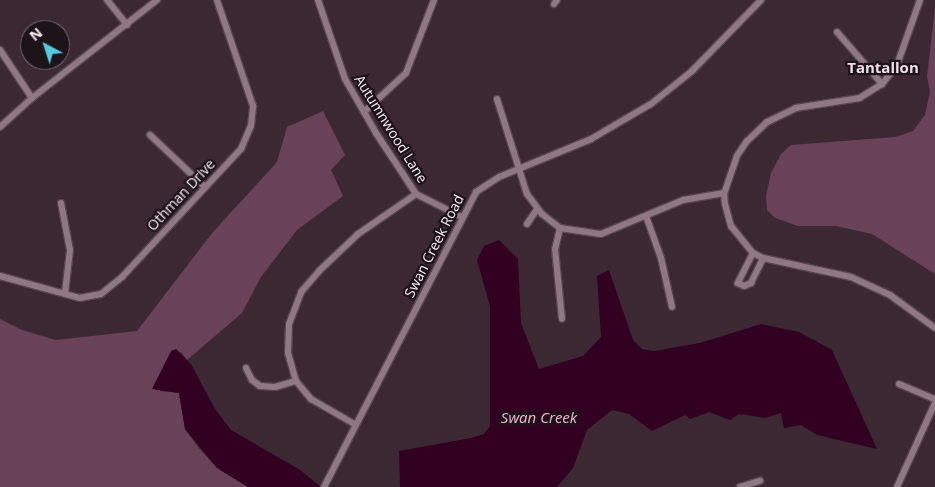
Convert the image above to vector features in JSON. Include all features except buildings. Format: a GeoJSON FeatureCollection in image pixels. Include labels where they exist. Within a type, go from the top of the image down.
{"type":"FeatureCollection","features":[{"type":"Feature","properties":{"kind":"street"},"geometry":{"type":"LineString","coordinates":[[107,0],[127,25]]}},
{"type":"Feature","properties":{"kind":"street"},"geometry":{"type":"LineString","coordinates":[[0,127],[32,98],[157,0]]}},
{"type":"Feature","properties":{"kind":"street","name":"Othman Drive"},"geometry":{"type":"LineString","coordinates":[[0,276],[85,298],[110,289],[241,149],[253,114],[245,76],[217,0]]}},
{"type":"Feature","properties":{"kind":"street","name":"Autumnwood Lane"},"geometry":{"type":"LineString","coordinates":[[318,0],[345,79],[416,194],[462,217]]}},
{"type":"Feature","properties":{"kind":"street"},"geometry":{"type":"LineString","coordinates":[[364,112],[406,73],[434,0]]}},
{"type":"Feature","properties":{"kind":"street","name":"Swan Creek Road"},"geometry":{"type":"LineString","coordinates":[[324,487],[462,217],[482,187],[518,169],[591,139],[651,104],[692,71],[760,0]]}},
{"type":"Feature","properties":{"kind":"street"},"geometry":{"type":"LineString","coordinates":[[920,0],[897,65],[882,84],[860,98],[796,108],[767,122],[743,147],[724,193],[731,226],[753,253],[763,258],[851,277],[890,295],[935,328]]}},
{"type":"Feature","properties":{"kind":"street"},"geometry":{"type":"LineString","coordinates":[[837,32],[882,84]]}},
{"type":"Feature","properties":{"kind":"street"},"geometry":{"type":"LineString","coordinates":[[0,50],[32,98]]}},
{"type":"Feature","properties":{"kind":"street"},"geometry":{"type":"LineString","coordinates":[[497,99],[527,194],[538,210],[560,228],[601,234],[682,200],[724,193]]}},
{"type":"Feature","properties":{"kind":"street"},"geometry":{"type":"LineString","coordinates":[[150,136],[205,187]]}},
{"type":"Feature","properties":{"kind":"street"},"geometry":{"type":"LineString","coordinates":[[356,425],[311,399],[296,380],[288,353],[288,330],[303,289],[358,234],[416,194]]}},
{"type":"Feature","properties":{"kind":"street"},"geometry":{"type":"LineString","coordinates":[[61,203],[70,250],[64,293]]}},
{"type":"Feature","properties":{"kind":"street"},"geometry":{"type":"LineString","coordinates":[[527,224],[538,210]]}},
{"type":"Feature","properties":{"kind":"street"},"geometry":{"type":"LineString","coordinates":[[646,216],[662,258],[672,307]]}},
{"type":"Feature","properties":{"kind":"street"},"geometry":{"type":"LineString","coordinates":[[560,228],[555,249],[562,319]]}},
{"type":"Feature","properties":{"kind":"street"},"geometry":{"type":"LineString","coordinates":[[753,253],[738,283],[744,286],[751,282],[763,258]]}},
{"type":"Feature","properties":{"kind":"street"},"geometry":{"type":"LineString","coordinates":[[246,368],[252,380],[260,386],[274,387],[296,380]]}},
{"type":"Feature","properties":{"kind":"street"},"geometry":{"type":"LineString","coordinates":[[899,384],[935,399]]}},
{"type":"Feature","properties":{"kind":"street"},"geometry":{"type":"LineString","coordinates":[[897,487],[935,403]]}},
{"type":"Feature","properties":{"kind":"street"},"geometry":{"type":"LineString","coordinates":[[740,487],[760,481]]}},
{"type":"Feature","properties":{"kind":"shaded area"},"geometry":{"type":"Polygon","coordinates":[[[935,7],[935,274],[872,234],[836,226],[798,226],[775,218],[767,210],[766,196],[771,173],[781,154],[791,145],[895,137],[913,131],[925,115],[930,91],[927,77],[935,7]]]}},
{"type":"Feature","properties":{"kind":"shaded area"},"geometry":{"type":"Polygon","coordinates":[[[323,111],[345,155],[331,170],[343,196],[297,230],[261,277],[242,313],[187,360],[181,352],[170,356],[158,378],[160,391],[179,393],[185,429],[198,447],[217,468],[248,487],[0,487],[0,319],[22,330],[56,340],[137,331],[213,232],[277,162],[287,127],[323,111]]]}},
{"type":"Feature","properties":{"kind":"water","name":"Swan Creek"},"geometry":{"type":"Polygon","coordinates":[[[499,240],[518,259],[521,323],[539,369],[583,356],[601,337],[597,276],[609,270],[633,340],[642,349],[654,351],[700,343],[761,324],[799,332],[832,350],[877,449],[817,435],[801,425],[784,428],[781,413],[765,418],[739,414],[730,420],[709,412],[690,419],[685,415],[652,431],[629,414],[612,410],[587,430],[573,468],[557,487],[400,487],[399,451],[471,438],[484,434],[490,426],[490,306],[477,260],[484,246],[499,240]]]}},
{"type":"Feature","properties":{"kind":"water"},"geometry":{"type":"Polygon","coordinates":[[[176,349],[191,364],[215,409],[231,430],[300,470],[321,487],[248,487],[217,468],[185,429],[179,393],[152,389],[171,351],[176,349]]]}},
{"type":"Feature","properties":{"kind":"district","name":"Tantallon"},"geometry":{"type":"Point","coordinates":[883,68]}}]}
